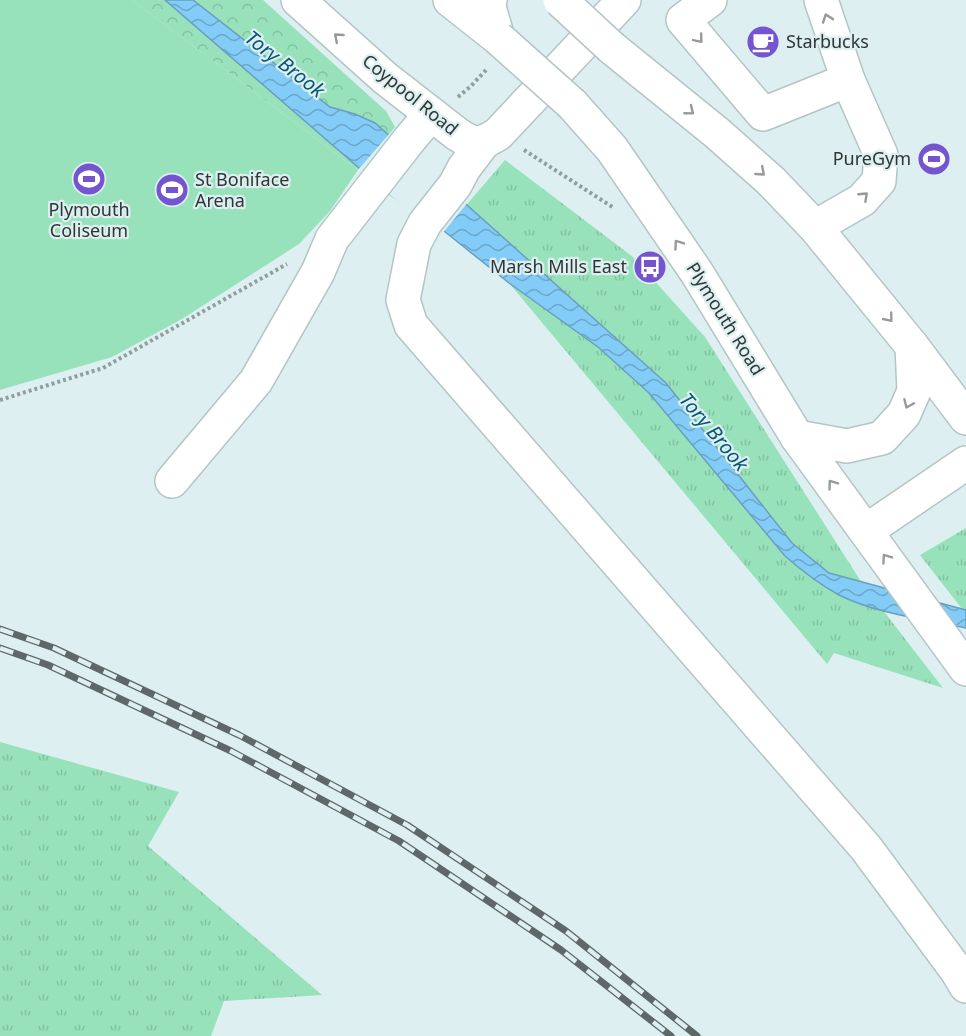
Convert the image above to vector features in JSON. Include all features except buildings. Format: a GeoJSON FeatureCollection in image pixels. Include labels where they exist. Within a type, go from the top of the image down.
{"type":"FeatureCollection","features":[{"type":"Feature","properties":{"kind":"main road","name":"Coypool Road"},"geometry":{"type":"LineString","coordinates":[[298,0],[385,78],[457,134],[469,142],[491,138]]}},
{"type":"Feature","properties":{"kind":"main road","name":"Plymouth Road"},"geometry":{"type":"LineString","coordinates":[[450,0],[498,38],[572,104],[612,149],[698,273],[797,437],[966,669]]}},
{"type":"Feature","properties":{"kind":"main road"},"geometry":{"type":"LineString","coordinates":[[490,0],[489,7],[498,38]]}},
{"type":"Feature","properties":{"kind":"main road"},"geometry":{"type":"LineString","coordinates":[[560,0],[612,48],[764,174],[815,227],[912,346],[966,418]]}},
{"type":"Feature","properties":{"kind":"main road"},"geometry":{"type":"LineString","coordinates":[[624,0],[464,168],[455,185],[425,223],[414,244],[403,300],[411,325],[866,848],[966,986]]}},
{"type":"Feature","properties":{"kind":"main road"},"geometry":{"type":"LineString","coordinates":[[710,0],[683,20],[763,114],[848,80]]}},
{"type":"Feature","properties":{"kind":"main road"},"geometry":{"type":"LineString","coordinates":[[815,227],[862,200],[879,181],[881,155],[848,80],[821,0]]}},
{"type":"Feature","properties":{"kind":"main road"},"geometry":{"type":"LineString","coordinates":[[172,480],[256,381],[318,272],[332,239],[431,114]]}},
{"type":"Feature","properties":{"kind":"main road"},"geometry":{"type":"LineString","coordinates":[[797,437],[847,446],[882,438],[904,414],[914,390],[912,346]]}},
{"type":"Feature","properties":{"kind":"main road"},"geometry":{"type":"LineString","coordinates":[[866,531],[966,464]]}},
{"type":"Feature","properties":{"kind":"path"},"geometry":{"type":"LineString","coordinates":[[491,138],[615,208]]}},
{"type":"Feature","properties":{"kind":"path"},"geometry":{"type":"LineString","coordinates":[[0,400],[103,368],[287,264]]}},
{"type":"Feature","properties":{"kind":"green space","name":"St Boniface Arena"},"geometry":{"type":"Polygon","coordinates":[[[0,0],[132,0],[358,170],[330,211],[299,244],[182,319],[112,357],[0,390],[0,0]]]}},
{"type":"Feature","properties":{"kind":"green space"},"geometry":{"type":"Polygon","coordinates":[[[132,0],[263,0],[386,111],[395,127],[358,170],[132,0]]]}},
{"type":"Feature","properties":{"kind":"green space"},"geometry":{"type":"Polygon","coordinates":[[[505,160],[633,257],[705,337],[862,583],[943,688],[834,653],[827,664],[509,283],[444,231],[505,160]]]}},
{"type":"Feature","properties":{"kind":"green space"},"geometry":{"type":"Polygon","coordinates":[[[966,528],[966,614],[920,555],[966,528]]]}},
{"type":"Feature","properties":{"kind":"green space"},"geometry":{"type":"Polygon","coordinates":[[[0,742],[179,792],[148,846],[322,995],[224,1001],[211,1036],[0,1036],[0,742]]]}},
{"type":"Feature","properties":{"kind":"water"},"geometry":{"type":"Polygon","coordinates":[[[165,0],[193,0],[330,107],[375,123],[666,383],[792,543],[829,573],[966,610],[966,628],[901,615],[854,602],[804,572],[785,556],[649,393],[598,347],[509,283],[444,231],[389,194],[165,0]]]}},
{"type":"Feature","properties":{"kind":"pier"},"geometry":{"type":"Polygon","coordinates":[[[390,133],[468,202],[442,234],[358,170],[390,133]]]}},
{"type":"Feature","properties":{"kind":"railway"},"geometry":{"type":"LineString","coordinates":[[0,629],[54,648],[239,735],[407,825],[566,931],[697,1036]]}},
{"type":"Feature","properties":{"kind":"railway"},"geometry":{"type":"LineString","coordinates":[[0,648],[48,665],[231,751],[399,841],[561,950],[671,1036]]}},
{"type":"Feature","properties":{"kind":"place","name":"Starbucks"},"geometry":{"type":"Point","coordinates":[763,42]}},
{"type":"Feature","properties":{"kind":"place","name":"PureGym"},"geometry":{"type":"Point","coordinates":[934,159]}},
{"type":"Feature","properties":{"kind":"place","name":"Plymouth Coliseum"},"geometry":{"type":"Point","coordinates":[89,179]}},
{"type":"Feature","properties":{"kind":"place","name":"St Boniface Arena"},"geometry":{"type":"Point","coordinates":[172,190]}},
{"type":"Feature","properties":{"kind":"place","name":"Marsh Mills East"},"geometry":{"type":"Point","coordinates":[650,267]}},
{"type":"Feature","properties":{"kind":"water label","name":"Tory Brook"},"geometry":{"type":"Point","coordinates":[285,64]}},
{"type":"Feature","properties":{"kind":"water label","name":"Tory Brook"},"geometry":{"type":"Point","coordinates":[714,432]}}]}
